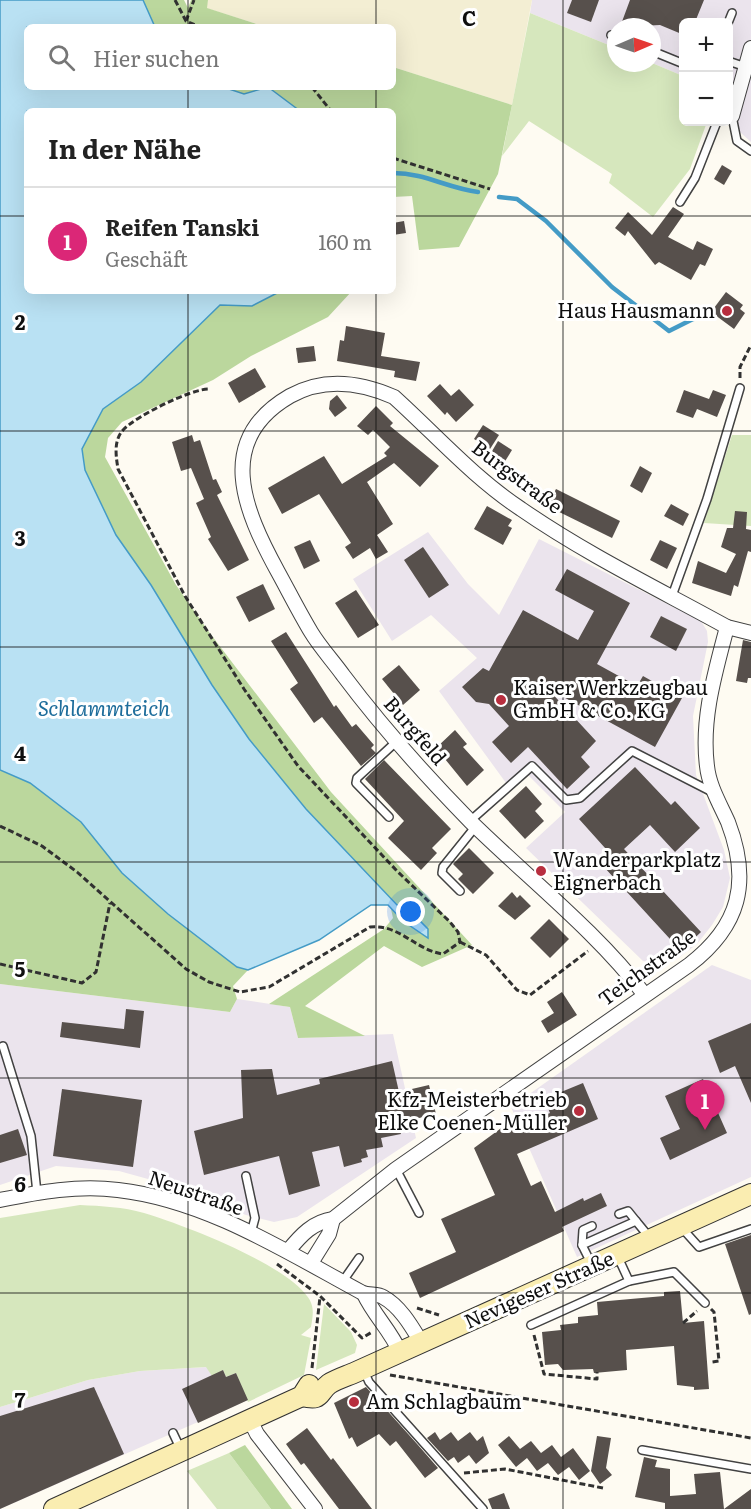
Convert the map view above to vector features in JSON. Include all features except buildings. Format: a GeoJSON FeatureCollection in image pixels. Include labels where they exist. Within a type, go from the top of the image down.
{"type":"FeatureCollection","features":[{"type":"Feature","properties":{"kind":"main road","name":"Nevigeser Straße"},"geometry":{"type":"LineString","coordinates":[[54,1509],[302,1396],[308,1386],[316,1382],[363,1369],[751,1194]]}},
{"type":"Feature","properties":{"kind":"street"},"geometry":{"type":"LineString","coordinates":[[733,113],[751,48]]}},
{"type":"Feature","properties":{"kind":"street","name":"Burgstraße"},"geometry":{"type":"LineString","coordinates":[[246,442],[263,414],[296,393],[316,385],[337,382],[381,391],[394,397],[474,474],[520,509],[569,540],[727,627],[751,633]]}},
{"type":"Feature","properties":{"kind":"street","name":"Burgfeld"},"geometry":{"type":"LineString","coordinates":[[246,442],[241,477],[244,497],[271,559],[312,633],[397,741],[473,824],[602,947],[644,994]]}},
{"type":"Feature","properties":{"kind":"street","name":"Teichstraße"},"geometry":{"type":"LineString","coordinates":[[288,1251],[313,1226],[320,1221],[333,1219],[396,1169],[708,950],[724,931],[740,901],[743,884],[735,840],[714,794],[706,768],[705,720],[727,627]]}},
{"type":"Feature","properties":{"kind":"street","name":"Neustraße"},"geometry":{"type":"LineString","coordinates":[[0,1200],[37,1192],[87,1188],[143,1194],[173,1202],[251,1233],[311,1263],[364,1294],[383,1296],[401,1313],[421,1342]]}},
{"type":"Feature","properties":{"kind":"street","name":"Teichstraße"},"geometry":{"type":"LineString","coordinates":[[311,1263],[329,1234],[333,1219]]}},
{"type":"Feature","properties":{"kind":"street","name":"Neustraße"},"geometry":{"type":"LineString","coordinates":[[364,1294],[372,1311],[390,1332],[400,1352]]}},
{"type":"Feature","properties":{"kind":"street"},"geometry":{"type":"LineString","coordinates":[[250,1420],[257,1434],[315,1509]]}},
{"type":"Feature","properties":{"kind":"lane"},"geometry":{"type":"LineString","coordinates":[[730,18],[732,13]]}},
{"type":"Feature","properties":{"kind":"lane"},"geometry":{"type":"LineString","coordinates":[[661,55],[679,62]]}},
{"type":"Feature","properties":{"kind":"lane"},"geometry":{"type":"LineString","coordinates":[[733,62],[746,67]]}},
{"type":"Feature","properties":{"kind":"lane"},"geometry":{"type":"LineString","coordinates":[[733,91],[741,84]]}},
{"type":"Feature","properties":{"kind":"lane"},"geometry":{"type":"LineString","coordinates":[[733,122],[737,141],[751,151]]}},
{"type":"Feature","properties":{"kind":"lane"},"geometry":{"type":"LineString","coordinates":[[680,202],[695,178],[715,126]]}},
{"type":"Feature","properties":{"kind":"lane"},"geometry":{"type":"LineString","coordinates":[[672,596],[707,499],[740,388]]}},
{"type":"Feature","properties":{"kind":"lane"},"geometry":{"type":"LineString","coordinates":[[389,817],[356,783],[357,778],[397,741]]}},
{"type":"Feature","properties":{"kind":"lane"},"geometry":{"type":"LineString","coordinates":[[460,891],[442,873],[443,867],[473,824],[532,766],[566,800],[580,798],[632,751],[714,794]]}},
{"type":"Feature","properties":{"kind":"lane"},"geometry":{"type":"LineString","coordinates":[[3,1046],[31,1136],[37,1192]]}},
{"type":"Feature","properties":{"kind":"lane"},"geometry":{"type":"LineString","coordinates":[[396,1169],[419,1213]]}},
{"type":"Feature","properties":{"kind":"lane"},"geometry":{"type":"LineString","coordinates":[[246,1176],[255,1218],[251,1233]]}},
{"type":"Feature","properties":{"kind":"lane"},"geometry":{"type":"LineString","coordinates":[[619,1214],[628,1211],[652,1240]]}},
{"type":"Feature","properties":{"kind":"lane"},"geometry":{"type":"LineString","coordinates":[[582,1245],[636,1221]]}},
{"type":"Feature","properties":{"kind":"lane"},"geometry":{"type":"LineString","coordinates":[[592,1226],[583,1230],[582,1245],[592,1266]]}},
{"type":"Feature","properties":{"kind":"lane"},"geometry":{"type":"LineString","coordinates":[[681,1227],[699,1247],[751,1229]]}},
{"type":"Feature","properties":{"kind":"lane"},"geometry":{"type":"LineString","coordinates":[[616,1256],[629,1281]]}},
{"type":"Feature","properties":{"kind":"lane"},"geometry":{"type":"LineString","coordinates":[[343,1281],[359,1258]]}},
{"type":"Feature","properties":{"kind":"lane"},"geometry":{"type":"LineString","coordinates":[[531,1325],[629,1281],[674,1272],[705,1303]]}},
{"type":"Feature","properties":{"kind":"lane"},"geometry":{"type":"LineString","coordinates":[[363,1369],[369,1382],[450,1475],[483,1509]]}},
{"type":"Feature","properties":{"kind":"lane"},"geometry":{"type":"LineString","coordinates":[[173,1433],[182,1452]]}},
{"type":"Feature","properties":{"kind":"lane"},"geometry":{"type":"LineString","coordinates":[[642,1450],[751,1469]]}},
{"type":"Feature","properties":{"kind":"path"},"geometry":{"type":"LineString","coordinates":[[176,0],[186,21],[193,24]]}},
{"type":"Feature","properties":{"kind":"path"},"geometry":{"type":"LineString","coordinates":[[186,21],[194,0]]}},
{"type":"Feature","properties":{"kind":"path"},"geometry":{"type":"LineString","coordinates":[[314,90],[329,108]]}},
{"type":"Feature","properties":{"kind":"path"},"geometry":{"type":"LineString","coordinates":[[396,159],[490,189]]}},
{"type":"Feature","properties":{"kind":"path"},"geometry":{"type":"LineString","coordinates":[[740,388],[740,367],[751,345]]}},
{"type":"Feature","properties":{"kind":"path"},"geometry":{"type":"LineString","coordinates":[[209,389],[183,396],[123,429],[114,448],[118,469],[185,596],[244,689],[298,766],[450,922],[458,932],[460,942]]}},
{"type":"Feature","properties":{"kind":"path"},"geometry":{"type":"LineString","coordinates":[[0,826],[42,846],[77,872],[186,969],[209,982],[240,992],[269,987],[370,927],[383,925],[395,930],[429,952],[443,954],[460,942]]}},
{"type":"Feature","properties":{"kind":"path"},"geometry":{"type":"LineString","coordinates":[[0,964],[82,983],[96,972],[110,903]]}},
{"type":"Feature","properties":{"kind":"path"},"geometry":{"type":"LineString","coordinates":[[460,942],[486,955],[517,990],[530,995],[587,952],[602,947]]}},
{"type":"Feature","properties":{"kind":"path"},"geometry":{"type":"LineString","coordinates":[[273,1261],[320,1296],[362,1338],[375,1330]]}},
{"type":"Feature","properties":{"kind":"path"},"geometry":{"type":"LineString","coordinates":[[319,1381],[320,1296]]}},
{"type":"Feature","properties":{"kind":"path"},"geometry":{"type":"LineString","coordinates":[[683,1323],[705,1303],[714,1312],[718,1361],[712,1362]]}},
{"type":"Feature","properties":{"kind":"path"},"geometry":{"type":"LineString","coordinates":[[531,1325],[544,1374],[597,1378],[597,1372]]}},
{"type":"Feature","properties":{"kind":"path"},"geometry":{"type":"LineString","coordinates":[[568,1370],[569,1377]]}},
{"type":"Feature","properties":{"kind":"path"},"geometry":{"type":"LineString","coordinates":[[389,1375],[751,1437]]}},
{"type":"Feature","properties":{"kind":"path"},"geometry":{"type":"LineString","coordinates":[[450,1475],[505,1469],[603,1488]]}},
{"type":"Feature","properties":{"kind":"shaded area"},"geometry":{"type":"Polygon","coordinates":[[[208,0],[532,0],[512,105],[396,68],[396,24],[257,24],[206,8],[208,0]]]}},
{"type":"Feature","properties":{"kind":"shaded area"},"geometry":{"type":"Polygon","coordinates":[[[532,0],[751,0],[751,142],[740,132],[733,118],[733,18],[679,18],[679,74],[661,67],[661,18],[607,18],[607,44],[530,13],[532,0]]]}},
{"type":"Feature","properties":{"kind":"shaded area"},"geometry":{"type":"Polygon","coordinates":[[[428,532],[468,584],[499,615],[539,539],[701,621],[707,631],[708,642],[693,716],[696,775],[724,850],[730,878],[723,907],[712,925],[697,944],[677,959],[660,964],[643,961],[526,848],[565,812],[525,772],[509,787],[439,691],[477,658],[431,615],[392,641],[353,579],[428,532]]]}},
{"type":"Feature","properties":{"kind":"shaded area"},"geometry":{"type":"Polygon","coordinates":[[[712,965],[751,980],[751,1177],[577,1257],[511,1107],[712,965]]]}},
{"type":"Feature","properties":{"kind":"shaded area"},"geometry":{"type":"Polygon","coordinates":[[[0,984],[230,1012],[237,999],[290,1007],[298,1038],[393,1034],[416,1138],[297,1217],[274,1222],[246,1215],[177,1187],[119,1171],[56,1166],[0,1185],[0,984]]]}},
{"type":"Feature","properties":{"kind":"shaded area"},"geometry":{"type":"Polygon","coordinates":[[[207,1367],[212,1375],[223,1370],[236,1373],[248,1400],[0,1509],[0,1407],[88,1380],[140,1371],[207,1367]]]}},
{"type":"Feature","properties":{"kind":"green space"},"geometry":{"type":"Polygon","coordinates":[[[143,0],[184,0],[188,8],[191,0],[208,0],[207,8],[257,24],[154,24],[143,0]]]}},
{"type":"Feature","properties":{"kind":"green space"},"geometry":{"type":"Polygon","coordinates":[[[530,13],[607,44],[607,72],[661,72],[661,67],[679,74],[679,126],[706,126],[690,169],[653,217],[609,183],[612,174],[529,121],[502,156],[530,13]]]}},
{"type":"Feature","properties":{"kind":"green space"},"geometry":{"type":"Polygon","coordinates":[[[396,68],[512,105],[498,174],[459,247],[419,250],[412,196],[396,197],[396,108],[296,108],[272,90],[396,90],[396,68]]]}},
{"type":"Feature","properties":{"kind":"green space"},"geometry":{"type":"Polygon","coordinates":[[[232,90],[258,90],[244,94],[232,90]]]}},
{"type":"Feature","properties":{"kind":"green space"},"geometry":{"type":"Polygon","coordinates":[[[275,294],[349,294],[328,317],[251,356],[213,380],[122,422],[108,438],[105,457],[176,585],[209,632],[331,792],[472,945],[422,967],[384,946],[305,1006],[365,1036],[298,1038],[290,1007],[269,1004],[384,929],[393,918],[388,896],[306,809],[249,739],[212,685],[151,585],[116,535],[85,470],[82,449],[103,409],[141,382],[220,305],[252,305],[275,294]]]}},
{"type":"Feature","properties":{"kind":"green space"},"geometry":{"type":"Polygon","coordinates":[[[732,435],[751,435],[751,526],[704,523],[732,435]]]}},
{"type":"Feature","properties":{"kind":"green space"},"geometry":{"type":"Polygon","coordinates":[[[0,770],[30,783],[81,822],[122,873],[237,967],[248,970],[233,986],[237,999],[230,1012],[0,984],[0,770]]]}},
{"type":"Feature","properties":{"kind":"green space"},"geometry":{"type":"Polygon","coordinates":[[[80,1205],[136,1211],[183,1226],[255,1258],[295,1283],[310,1300],[313,1311],[311,1327],[301,1335],[311,1338],[304,1375],[248,1402],[236,1373],[226,1377],[223,1370],[212,1376],[206,1367],[140,1371],[88,1380],[0,1407],[0,1218],[80,1205]]]}},
{"type":"Feature","properties":{"kind":"green space"},"geometry":{"type":"Polygon","coordinates":[[[324,1304],[351,1332],[357,1345],[355,1353],[316,1370],[324,1304]]]}},
{"type":"Feature","properties":{"kind":"green space"},"geometry":{"type":"Polygon","coordinates":[[[245,1445],[292,1509],[271,1509],[229,1453],[245,1445]]]}},
{"type":"Feature","properties":{"kind":"green space"},"geometry":{"type":"Polygon","coordinates":[[[229,1453],[271,1509],[217,1509],[187,1471],[229,1453]]]}},
{"type":"Feature","properties":{"kind":"water","name":"Schlammteich"},"geometry":{"type":"Polygon","coordinates":[[[0,0],[143,0],[154,24],[24,24],[24,90],[232,90],[244,94],[258,90],[272,90],[296,108],[24,108],[24,294],[275,294],[252,306],[220,305],[141,382],[103,409],[82,449],[85,470],[116,535],[151,585],[212,685],[249,739],[306,809],[397,905],[428,929],[428,938],[403,921],[388,905],[371,905],[319,940],[248,970],[237,967],[168,914],[122,873],[81,822],[30,783],[0,770],[0,0]]]}},
{"type":"Feature","properties":{"kind":"waterway"},"geometry":{"type":"LineString","coordinates":[[396,173],[415,175],[478,192]]}},
{"type":"Feature","properties":{"kind":"waterway"},"geometry":{"type":"LineString","coordinates":[[499,197],[517,199],[546,221],[612,287],[669,331],[693,319],[710,316]]}},
{"type":"Feature","properties":{"kind":"place","name":"Haus Hausmann"},"geometry":{"type":"Point","coordinates":[727,311]}},
{"type":"Feature","properties":{"kind":"place","name":"Kaiser Werkzeugbau GmbH & Co. KG"},"geometry":{"type":"Point","coordinates":[501,700]}},
{"type":"Feature","properties":{"kind":"place","name":"Wanderparkplatz Eignerbach"},"geometry":{"type":"Point","coordinates":[541,871]}},
{"type":"Feature","properties":{"kind":"place","name":"Kfz-Meisterbetrieb Elke Coenen-Müller"},"geometry":{"type":"Point","coordinates":[579,1111]}},
{"type":"Feature","properties":{"kind":"place","name":"Reifen Tanski"},"geometry":{"type":"Point","coordinates":[705,1130]}},
{"type":"Feature","properties":{"kind":"place","name":"Am Schlagbaum"},"geometry":{"type":"Point","coordinates":[354,1402]}}]}
